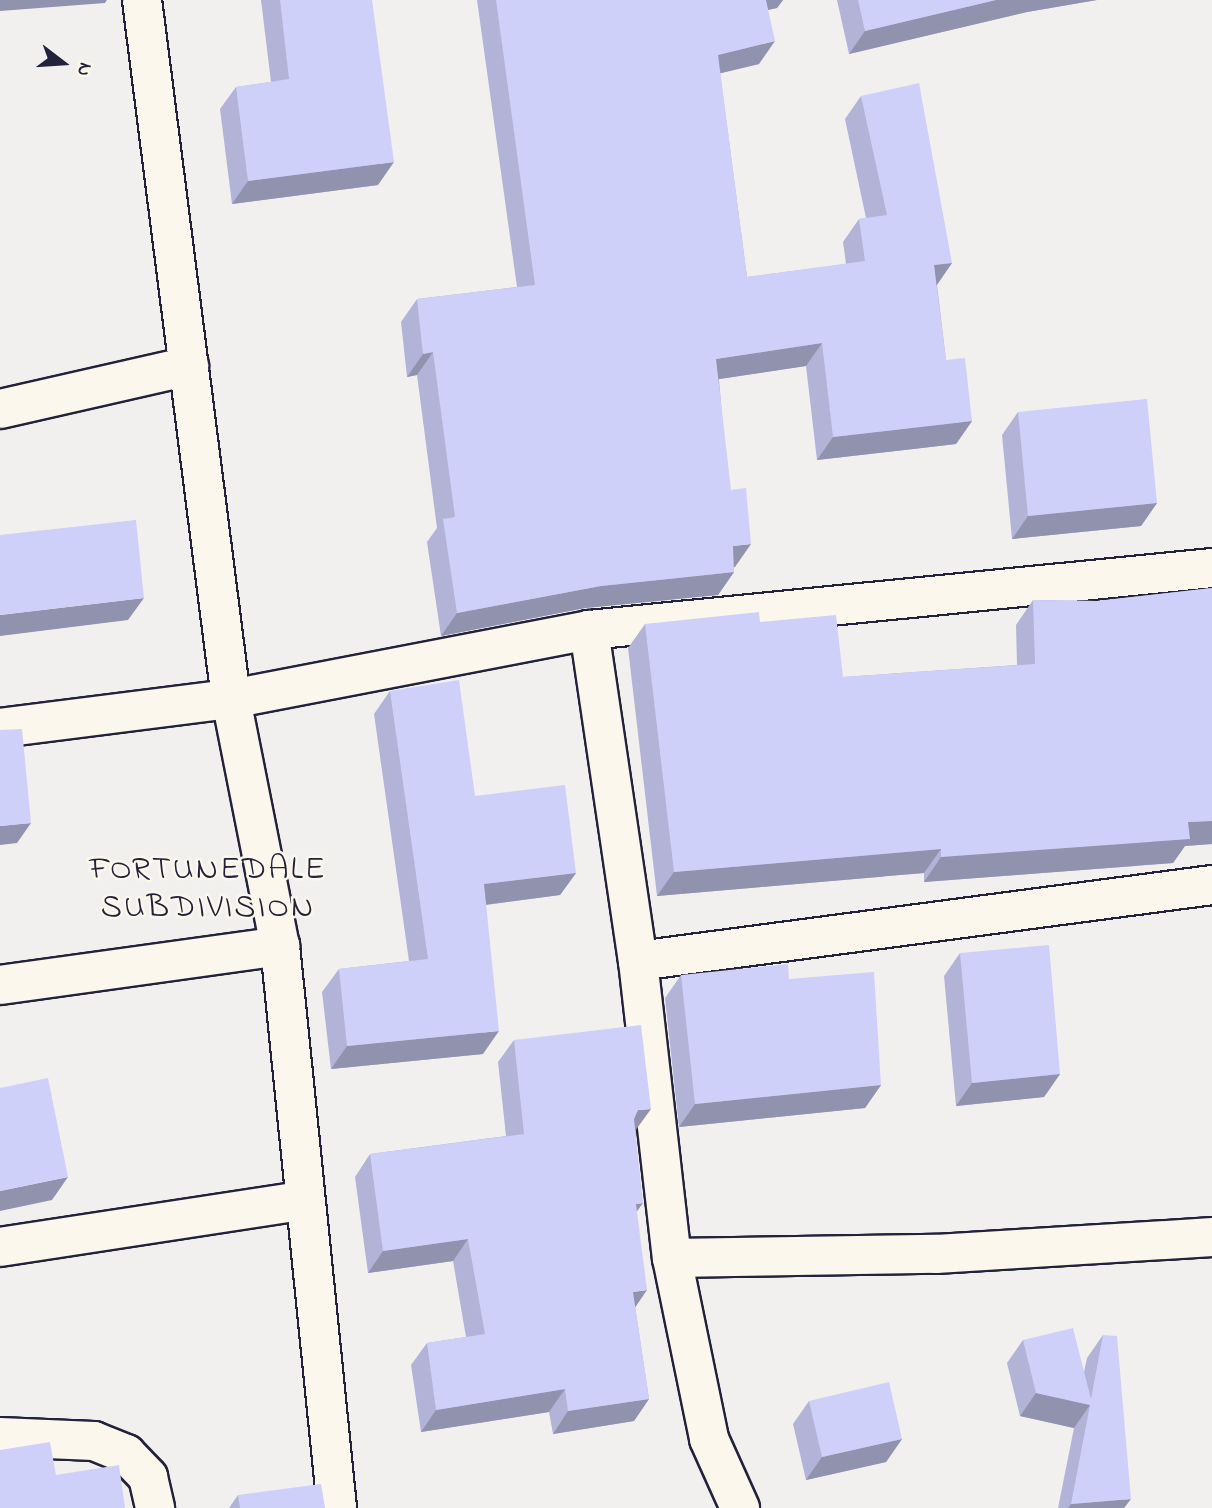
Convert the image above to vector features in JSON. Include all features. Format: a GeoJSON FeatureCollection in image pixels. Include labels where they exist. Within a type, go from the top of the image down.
{"type":"FeatureCollection","features":[{"type":"Feature","properties":{"kind":"street"},"geometry":{"type":"LineString","coordinates":[[142,0],[231,699],[280,946],[302,1201],[337,1508]]}},
{"type":"Feature","properties":{"kind":"street"},"geometry":{"type":"LineString","coordinates":[[0,410],[190,366]]}},
{"type":"Feature","properties":{"kind":"street"},"geometry":{"type":"LineString","coordinates":[[0,728],[231,699],[590,629],[1212,568]]}},
{"type":"Feature","properties":{"kind":"street"},"geometry":{"type":"LineString","coordinates":[[590,629],[638,961],[672,1258],[709,1439],[740,1508]]}},
{"type":"Feature","properties":{"kind":"street"},"geometry":{"type":"LineString","coordinates":[[638,961],[1212,885]]}},
{"type":"Feature","properties":{"kind":"street"},"geometry":{"type":"LineString","coordinates":[[0,985],[280,946]]}},
{"type":"Feature","properties":{"kind":"street"},"geometry":{"type":"LineString","coordinates":[[0,1247],[302,1201]]}},
{"type":"Feature","properties":{"kind":"street"},"geometry":{"type":"LineString","coordinates":[[672,1258],[936,1254],[1212,1237]]}},
{"type":"Feature","properties":{"kind":"street"},"geometry":{"type":"LineString","coordinates":[[0,1437],[94,1441],[126,1454],[148,1477],[155,1508]]}},
{"type":"Feature","properties":{"kind":"building"},"geometry":{"type":"Polygon","coordinates":[[[280,0],[372,0],[394,162],[248,181],[236,87],[289,79],[280,0]]]}},
{"type":"Feature","properties":{"kind":"building"},"geometry":{"type":"Polygon","coordinates":[[[496,0],[766,0],[775,41],[718,55],[747,277],[865,261],[859,219],[887,215],[861,96],[919,83],[952,263],[934,265],[946,360],[965,358],[972,421],[833,437],[822,343],[716,359],[731,490],[746,488],[751,544],[733,546],[734,572],[601,586],[457,613],[443,519],[455,517],[433,352],[423,354],[417,299],[535,285],[496,0]]]}},
{"type":"Feature","properties":{"kind":"building"},"geometry":{"type":"Polygon","coordinates":[[[858,0],[996,0],[865,31],[858,0]]]}},
{"type":"Feature","properties":{"kind":"building"},"geometry":{"type":"Polygon","coordinates":[[[1147,399],[1157,503],[1028,516],[1018,412],[1147,399]]]}},
{"type":"Feature","properties":{"kind":"building"},"geometry":{"type":"Polygon","coordinates":[[[136,520],[144,598],[0,615],[0,535],[136,520]]]}},
{"type":"Feature","properties":{"kind":"building"},"geometry":{"type":"Polygon","coordinates":[[[1212,588],[1212,821],[1188,822],[1190,839],[941,857],[941,849],[674,872],[645,624],[759,612],[760,622],[836,615],[843,677],[1035,664],[1033,600],[1097,601],[1212,588]]]}},
{"type":"Feature","properties":{"kind":"building"},"geometry":{"type":"Polygon","coordinates":[[[459,680],[475,796],[565,785],[576,873],[484,884],[499,1031],[347,1046],[339,969],[428,959],[390,691],[459,680]]]}},
{"type":"Feature","properties":{"kind":"building"},"geometry":{"type":"Polygon","coordinates":[[[22,729],[31,823],[0,826],[0,730],[22,729]]]}},
{"type":"Feature","properties":{"kind":"building"},"geometry":{"type":"Polygon","coordinates":[[[1049,945],[1060,1074],[972,1083],[960,953],[1049,945]]]}},
{"type":"Feature","properties":{"kind":"building"},"geometry":{"type":"Polygon","coordinates":[[[788,964],[789,979],[874,972],[881,1085],[695,1104],[681,975],[788,964]]]}},
{"type":"Feature","properties":{"kind":"building"},"geometry":{"type":"Polygon","coordinates":[[[641,1025],[651,1109],[638,1110],[634,1119],[643,1203],[636,1204],[647,1290],[633,1292],[649,1399],[568,1411],[565,1389],[436,1410],[427,1343],[485,1334],[468,1239],[383,1251],[370,1154],[524,1134],[514,1040],[641,1025]]]}},
{"type":"Feature","properties":{"kind":"building"},"geometry":{"type":"Polygon","coordinates":[[[48,1078],[68,1177],[0,1191],[0,1088],[48,1078]]]}},
{"type":"Feature","properties":{"kind":"building"},"geometry":{"type":"Polygon","coordinates":[[[1073,1328],[1091,1399],[1103,1335],[1117,1336],[1131,1499],[1071,1504],[1090,1405],[1036,1393],[1023,1340],[1073,1328]]]}},
{"type":"Feature","properties":{"kind":"building"},"geometry":{"type":"Polygon","coordinates":[[[889,1382],[902,1439],[822,1457],[809,1401],[889,1382]]]}},
{"type":"Feature","properties":{"kind":"building"},"geometry":{"type":"Polygon","coordinates":[[[50,1442],[56,1475],[119,1465],[125,1508],[0,1508],[0,1450],[50,1442]]]}},
{"type":"Feature","properties":{"kind":"building"},"geometry":{"type":"Polygon","coordinates":[[[321,1484],[325,1508],[240,1508],[238,1495],[321,1484]]]}},
{"type":"Feature","properties":{"kind":"district","name":"FORTUNEDALE SUBDIVISION"},"geometry":{"type":"Point","coordinates":[208,890]}}]}
